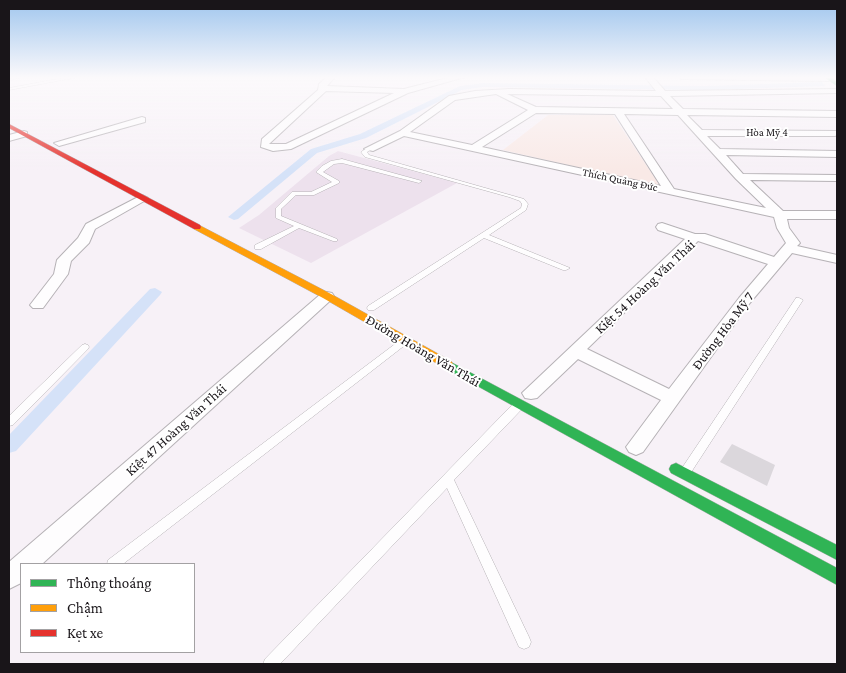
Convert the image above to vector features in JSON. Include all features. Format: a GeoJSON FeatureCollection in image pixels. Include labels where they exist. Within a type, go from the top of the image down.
{"type":"FeatureCollection","features":[{"type":"Feature","properties":{"kind":"main road","name":"Đường Hoàng Văn Thái"},"geometry":{"type":"LineString","coordinates":[[9,116],[257,250],[376,310]]}},
{"type":"Feature","properties":{"kind":"main road","name":"Đường Hoàng Văn Thái"},"geometry":{"type":"LineString","coordinates":[[9,126],[142,198],[257,250],[327,296],[519,405],[837,576]]}},
{"type":"Feature","properties":{"kind":"main road"},"geometry":{"type":"LineString","coordinates":[[668,465],[837,553]]}},
{"type":"Feature","properties":{"kind":"street"},"geometry":{"type":"LineString","coordinates":[[304,108],[264,146],[282,148],[297,144],[370,108]]}},
{"type":"Feature","properties":{"kind":"street"},"geometry":{"type":"LineString","coordinates":[[368,148],[403,132],[435,108]]}},
{"type":"Feature","properties":{"kind":"street"},"geometry":{"type":"LineString","coordinates":[[531,108],[618,112],[837,114]]}},
{"type":"Feature","properties":{"kind":"street"},"geometry":{"type":"LineString","coordinates":[[678,108],[740,177],[780,214],[783,228],[793,243],[789,248],[819,253],[837,259]]}},
{"type":"Feature","properties":{"kind":"street"},"geometry":{"type":"LineString","coordinates":[[474,148],[534,110]]}},
{"type":"Feature","properties":{"kind":"street"},"geometry":{"type":"LineString","coordinates":[[618,112],[670,191]]}},
{"type":"Feature","properties":{"kind":"street"},"geometry":{"type":"LineString","coordinates":[[808,114],[836,134]]}},
{"type":"Feature","properties":{"kind":"street"},"geometry":{"type":"LineString","coordinates":[[59,143],[142,120]]}},
{"type":"Feature","properties":{"kind":"street","name":"Thích Quảng Đức"},"geometry":{"type":"LineString","coordinates":[[403,132],[780,214],[837,215]]}},
{"type":"Feature","properties":{"kind":"street","name":"Hòa Mỹ 4"},"geometry":{"type":"LineString","coordinates":[[699,133],[836,134]]}},
{"type":"Feature","properties":{"kind":"street"},"geometry":{"type":"LineString","coordinates":[[9,138],[24,134]]}},
{"type":"Feature","properties":{"kind":"street"},"geometry":{"type":"LineString","coordinates":[[717,152],[837,154]]}},
{"type":"Feature","properties":{"kind":"street"},"geometry":{"type":"LineString","coordinates":[[740,177],[837,178]]}},
{"type":"Feature","properties":{"kind":"street"},"geometry":{"type":"LineString","coordinates":[[38,305],[61,274],[64,260],[84,240],[90,227],[142,198]]}},
{"type":"Feature","properties":{"kind":"street"},"geometry":{"type":"LineString","coordinates":[[662,227],[694,238]]}},
{"type":"Feature","properties":{"kind":"street","name":"Kiệt 54 Hoàng Văn Thái"},"geometry":{"type":"LineString","coordinates":[[531,394],[694,238],[700,238],[777,262]]}},
{"type":"Feature","properties":{"kind":"street","name":"Đường Hòa Mỹ 7"},"geometry":{"type":"LineString","coordinates":[[636,447],[744,301],[789,248]]}},
{"type":"Feature","properties":{"kind":"street","name":"Kiệt 47 Hoàng Văn Thái"},"geometry":{"type":"LineString","coordinates":[[26,563],[327,296]]}},
{"type":"Feature","properties":{"kind":"street"},"geometry":{"type":"LineString","coordinates":[[576,351],[673,398]]}},
{"type":"Feature","properties":{"kind":"street"},"geometry":{"type":"LineString","coordinates":[[9,578],[20,568]]}},
{"type":"Feature","properties":{"kind":"lane"},"geometry":{"type":"LineString","coordinates":[[368,148],[364,152],[367,156],[511,196],[524,202],[524,209],[376,310]]}},
{"type":"Feature","properties":{"kind":"lane"},"geometry":{"type":"LineString","coordinates":[[335,240],[278,217],[278,209],[294,193],[312,194],[337,182],[319,172],[333,162],[358,164],[420,181]]}},
{"type":"Feature","properties":{"kind":"lane"},"geometry":{"type":"LineString","coordinates":[[257,250],[298,226]]}},
{"type":"Feature","properties":{"kind":"lane"},"geometry":{"type":"LineString","coordinates":[[484,235],[566,268]]}},
{"type":"Feature","properties":{"kind":"lane"},"geometry":{"type":"LineString","coordinates":[[685,473],[799,300]]}},
{"type":"Feature","properties":{"kind":"lane"},"geometry":{"type":"LineString","coordinates":[[114,563],[406,340]]}},
{"type":"Feature","properties":{"kind":"lane"},"geometry":{"type":"LineString","coordinates":[[9,422],[85,347]]}},
{"type":"Feature","properties":{"kind":"lane"},"geometry":{"type":"LineString","coordinates":[[270,664],[519,405]]}},
{"type":"Feature","properties":{"kind":"lane"},"geometry":{"type":"LineString","coordinates":[[448,478],[524,642]]}},
{"type":"Feature","properties":{"kind":"shaded area"},"geometry":{"type":"Polygon","coordinates":[[[548,115],[613,115],[660,186],[503,150],[548,115]]]}},
{"type":"Feature","properties":{"kind":"shaded area"},"geometry":{"type":"Polygon","coordinates":[[[338,151],[457,183],[311,263],[239,228],[259,215],[329,156],[338,151]]]}},
{"type":"Feature","properties":{"kind":"building"},"geometry":{"type":"Polygon","coordinates":[[[732,444],[775,465],[767,486],[720,462],[732,444]]]}},
{"type":"Feature","properties":{"kind":"waterway"},"geometry":{"type":"LineString","coordinates":[[234,217],[314,151],[363,136],[419,108]]}},
{"type":"Feature","properties":{"kind":"waterway"},"geometry":{"type":"LineString","coordinates":[[9,446],[155,292]]}},
{"type":"Feature","properties":{"kind":"traffic: fast"},"geometry":{"type":"LineString","coordinates":[[447,364],[837,577]]}},
{"type":"Feature","properties":{"kind":"traffic: fast"},"geometry":{"type":"LineString","coordinates":[[676,469],[837,553]]}},
{"type":"Feature","properties":{"kind":"traffic: slow"},"geometry":{"type":"LineString","coordinates":[[197,227],[327,296],[447,364]]}},
{"type":"Feature","properties":{"kind":"traffic: jam"},"geometry":{"type":"LineString","coordinates":[[9,126],[197,227]]}}]}
